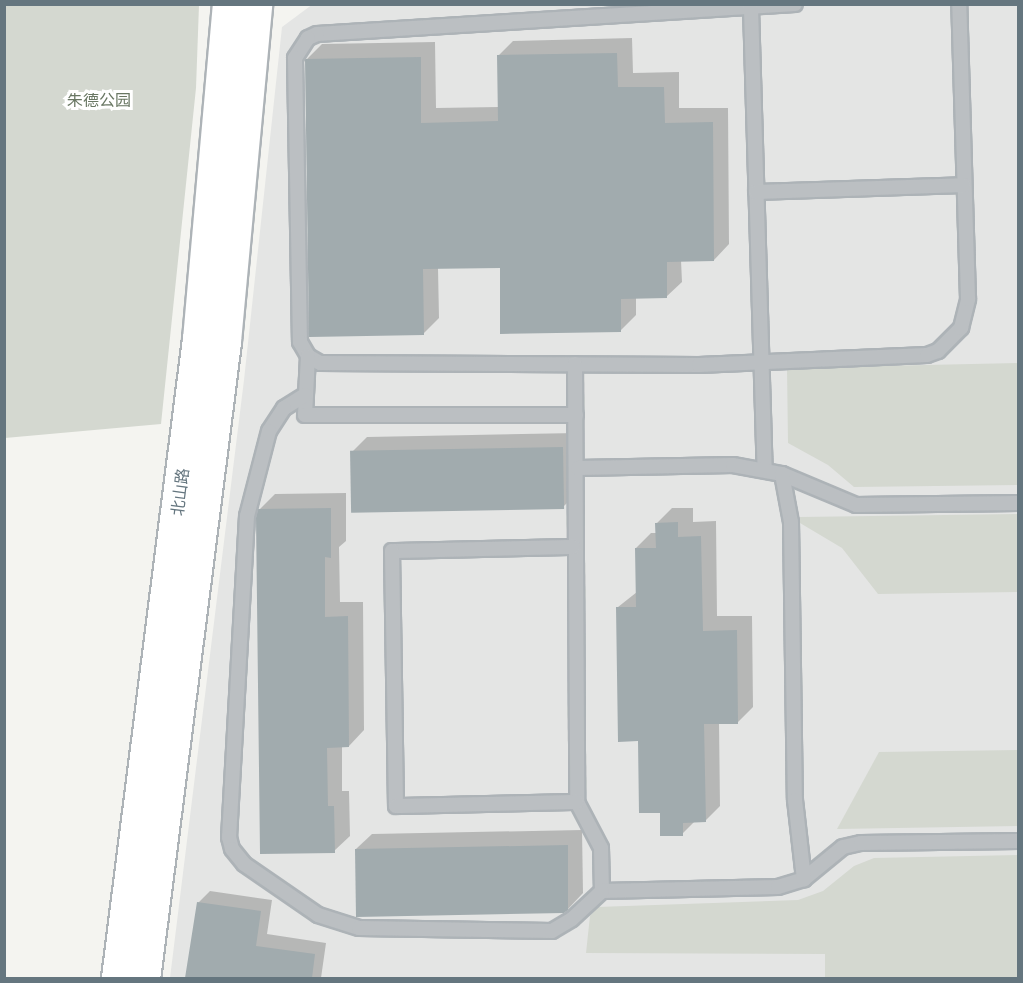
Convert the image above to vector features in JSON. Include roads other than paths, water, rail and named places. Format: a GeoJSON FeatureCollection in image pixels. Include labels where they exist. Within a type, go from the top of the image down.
{"type":"FeatureCollection","features":[{"type":"Feature","properties":{"kind":"street","name":"北山路"},"geometry":{"type":"LineString","coordinates":[[118,978],[200,339],[230,4]]}},
{"type":"Feature","properties":{"kind":"street","name":"北山路"},"geometry":{"type":"LineString","coordinates":[[143,978],[224,341],[255,4]]}},
{"type":"Feature","properties":{"kind":"lane"},"geometry":{"type":"LineString","coordinates":[[795,4],[317,34],[308,39],[295,58],[300,342],[308,356],[320,363],[699,365],[761,360],[927,355],[949,344],[961,328],[968,299],[959,4]]}},
{"type":"Feature","properties":{"kind":"lane"},"geometry":{"type":"LineString","coordinates":[[751,8],[765,470]]}},
{"type":"Feature","properties":{"kind":"lane"},"geometry":{"type":"LineString","coordinates":[[756,192],[964,185]]}},
{"type":"Feature","properties":{"kind":"lane"},"geometry":{"type":"LineString","coordinates":[[308,356],[305,415],[576,415]]}},
{"type":"Feature","properties":{"kind":"lane"},"geometry":{"type":"LineString","coordinates":[[575,364],[578,468],[573,547],[577,802],[601,848],[602,891]]}},
{"type":"Feature","properties":{"kind":"lane"},"geometry":{"type":"LineString","coordinates":[[305,395],[284,408],[269,431],[247,516],[229,837],[232,849],[243,864],[318,915],[359,928],[552,931],[572,919],[602,891],[778,887],[804,879],[843,848],[861,843],[1018,841]]}},
{"type":"Feature","properties":{"kind":"lane"},"geometry":{"type":"LineString","coordinates":[[578,468],[733,465],[782,474],[856,505],[1018,503]]}},
{"type":"Feature","properties":{"kind":"lane"},"geometry":{"type":"LineString","coordinates":[[782,474],[791,522],[795,800],[804,879]]}},
{"type":"Feature","properties":{"kind":"lane"},"geometry":{"type":"LineString","coordinates":[[573,547],[392,551],[392,562],[396,806],[577,802]]}},
{"type":"Feature","properties":{"kind":"park label","name":"朱德公园"},"geometry":{"type":"Point","coordinates":[99,100]}}]}
